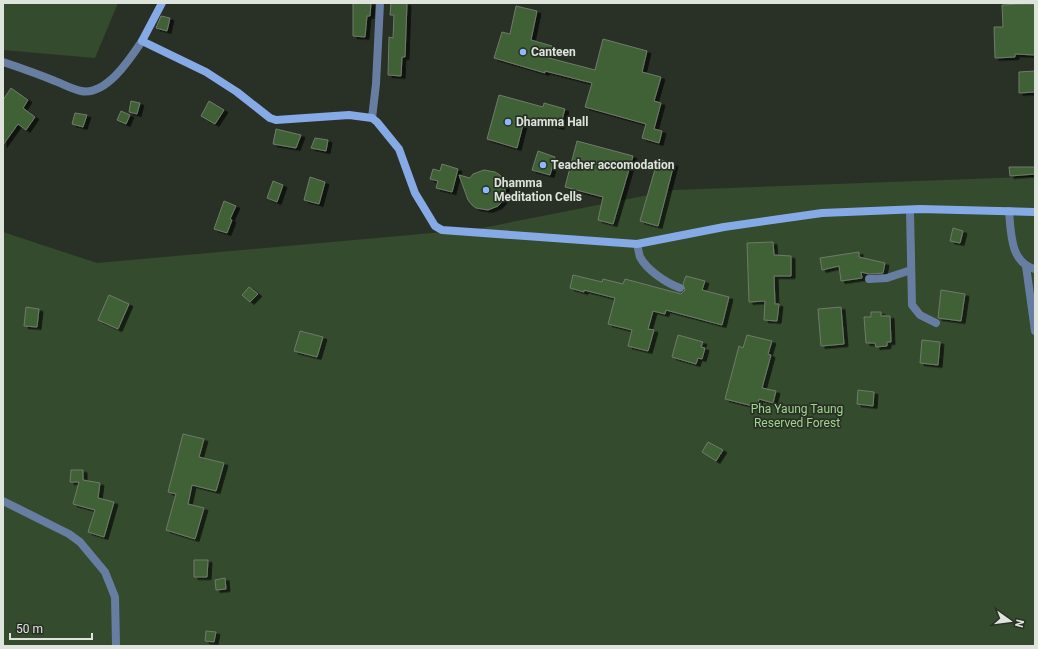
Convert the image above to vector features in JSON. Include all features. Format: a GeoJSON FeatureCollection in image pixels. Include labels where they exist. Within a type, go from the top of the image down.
{"type":"FeatureCollection","features":[{"type":"Feature","properties":{"kind":"street"},"geometry":{"type":"LineString","coordinates":[[3,62],[25,69],[82,92],[94,90],[108,83],[126,65],[142,41],[162,3]]}},
{"type":"Feature","properties":{"kind":"street"},"geometry":{"type":"LineString","coordinates":[[372,118],[376,84],[380,3]]}},
{"type":"Feature","properties":{"kind":"street"},"geometry":{"type":"LineString","coordinates":[[142,41],[206,72],[237,92],[270,118],[276,120],[349,115],[372,118],[399,149],[415,193],[435,226],[442,230],[637,244],[724,228],[822,213],[910,210],[1035,212]]}},
{"type":"Feature","properties":{"kind":"street"},"geometry":{"type":"LineString","coordinates":[[910,210],[912,305],[920,315],[936,323]]}},
{"type":"Feature","properties":{"kind":"street"},"geometry":{"type":"LineString","coordinates":[[1009,211],[1012,245],[1026,266],[1035,269]]}},
{"type":"Feature","properties":{"kind":"street"},"geometry":{"type":"LineString","coordinates":[[637,244],[640,256],[649,268],[672,285],[680,288]]}},
{"type":"Feature","properties":{"kind":"street"},"geometry":{"type":"LineString","coordinates":[[1026,266],[1035,331]]}},
{"type":"Feature","properties":{"kind":"street"},"geometry":{"type":"LineString","coordinates":[[869,279],[887,278],[911,270]]}},
{"type":"Feature","properties":{"kind":"street"},"geometry":{"type":"LineString","coordinates":[[3,501],[69,534],[80,542],[105,572],[115,598],[116,646]]}},
{"type":"Feature","properties":{"kind":"green space"},"geometry":{"type":"Polygon","coordinates":[[[3,3],[118,3],[95,58],[3,50],[3,3]]]}},
{"type":"Feature","properties":{"kind":"green space","name":"Pha Yaung Taung Reserved Forest"},"geometry":{"type":"Polygon","coordinates":[[[1027,177],[1035,178],[1035,646],[3,646],[3,232],[97,263],[477,229],[674,190],[1027,177]]]}},
{"type":"Feature","properties":{"kind":"building"},"geometry":{"type":"Polygon","coordinates":[[[353,3],[371,3],[370,16],[367,16],[365,37],[353,36],[353,3]]]}},
{"type":"Feature","properties":{"kind":"building"},"geometry":{"type":"Polygon","coordinates":[[[391,3],[407,3],[405,57],[402,57],[401,76],[388,75],[389,37],[393,38],[394,15],[390,15],[391,3]]]}},
{"type":"Feature","properties":{"kind":"building"},"geometry":{"type":"Polygon","coordinates":[[[1035,4],[1035,55],[1015,54],[1015,57],[995,58],[994,27],[1003,27],[1002,5],[1035,4]]]}},
{"type":"Feature","properties":{"kind":"building"},"geometry":{"type":"Polygon","coordinates":[[[516,6],[537,11],[531,40],[552,46],[549,58],[595,70],[603,39],[647,51],[642,72],[661,77],[654,101],[661,103],[654,129],[662,131],[659,143],[642,138],[646,124],[585,107],[592,83],[545,71],[545,73],[494,58],[502,32],[510,34],[516,6]]]}},
{"type":"Feature","properties":{"kind":"building"},"geometry":{"type":"Polygon","coordinates":[[[161,16],[170,18],[167,31],[156,28],[161,16]]]}},
{"type":"Feature","properties":{"kind":"building"},"geometry":{"type":"Polygon","coordinates":[[[1035,71],[1035,92],[1019,93],[1019,72],[1035,71]]]}},
{"type":"Feature","properties":{"kind":"building"},"geometry":{"type":"Polygon","coordinates":[[[11,88],[28,100],[23,108],[35,117],[26,130],[18,124],[3,145],[3,100],[11,88]]]}},
{"type":"Feature","properties":{"kind":"building","name":"Dhamma Hall"},"geometry":{"type":"Polygon","coordinates":[[[499,95],[543,107],[544,103],[565,109],[560,127],[525,117],[517,148],[487,139],[499,95]]]}},
{"type":"Feature","properties":{"kind":"building"},"geometry":{"type":"Polygon","coordinates":[[[131,101],[140,103],[137,114],[129,112],[131,101]]]}},
{"type":"Feature","properties":{"kind":"building"},"geometry":{"type":"Polygon","coordinates":[[[209,101],[224,110],[215,124],[201,116],[209,101]]]}},
{"type":"Feature","properties":{"kind":"building"},"geometry":{"type":"Polygon","coordinates":[[[121,111],[130,115],[126,124],[117,120],[121,111]]]}},
{"type":"Feature","properties":{"kind":"building"},"geometry":{"type":"Polygon","coordinates":[[[75,113],[87,115],[83,127],[72,124],[75,113]]]}},
{"type":"Feature","properties":{"kind":"building"},"geometry":{"type":"Polygon","coordinates":[[[276,129],[301,135],[296,148],[273,144],[276,129]]]}},
{"type":"Feature","properties":{"kind":"building"},"geometry":{"type":"Polygon","coordinates":[[[315,138],[328,140],[326,151],[311,148],[315,138]]]}},
{"type":"Feature","properties":{"kind":"building"},"geometry":{"type":"Polygon","coordinates":[[[577,141],[633,156],[613,224],[598,220],[603,197],[565,187],[577,141]]]}},
{"type":"Feature","properties":{"kind":"building","name":"Teacher accomodation"},"geometry":{"type":"Polygon","coordinates":[[[538,151],[555,157],[550,175],[532,170],[538,151]]]}},
{"type":"Feature","properties":{"kind":"building"},"geometry":{"type":"Polygon","coordinates":[[[658,159],[674,164],[658,226],[640,221],[658,159]]]}},
{"type":"Feature","properties":{"kind":"building"},"geometry":{"type":"Polygon","coordinates":[[[442,164],[458,169],[452,192],[436,188],[438,181],[430,179],[433,169],[440,171],[442,164]]]}},
{"type":"Feature","properties":{"kind":"building"},"geometry":{"type":"Polygon","coordinates":[[[1009,167],[1035,167],[1035,174],[1010,176],[1009,167]]]}},
{"type":"Feature","properties":{"kind":"building","name":"Dhamma Meditation Cells"},"geometry":{"type":"Polygon","coordinates":[[[484,170],[495,172],[500,175],[505,185],[505,197],[502,202],[498,206],[488,210],[476,208],[472,205],[468,200],[459,175],[470,178],[473,174],[484,170]]]}},
{"type":"Feature","properties":{"kind":"building"},"geometry":{"type":"Polygon","coordinates":[[[310,177],[325,182],[319,204],[304,200],[310,177]]]}},
{"type":"Feature","properties":{"kind":"building"},"geometry":{"type":"Polygon","coordinates":[[[273,181],[283,185],[277,202],[267,198],[273,181]]]}},
{"type":"Feature","properties":{"kind":"building"},"geometry":{"type":"Polygon","coordinates":[[[224,201],[236,206],[230,219],[232,220],[227,233],[214,229],[224,201]]]}},
{"type":"Feature","properties":{"kind":"building"},"geometry":{"type":"Polygon","coordinates":[[[953,228],[963,231],[960,243],[950,241],[953,228]]]}},
{"type":"Feature","properties":{"kind":"building"},"geometry":{"type":"Polygon","coordinates":[[[773,242],[774,255],[791,256],[791,276],[774,276],[775,304],[779,304],[777,321],[764,320],[765,301],[749,302],[747,243],[773,242]]]}},
{"type":"Feature","properties":{"kind":"building"},"geometry":{"type":"Polygon","coordinates":[[[859,252],[859,257],[885,263],[883,273],[869,274],[861,272],[862,278],[841,281],[839,266],[822,270],[820,258],[859,252]]]}},
{"type":"Feature","properties":{"kind":"building"},"geometry":{"type":"Polygon","coordinates":[[[573,275],[602,282],[603,279],[623,284],[625,279],[681,294],[685,290],[683,284],[686,276],[705,281],[702,290],[729,297],[722,325],[666,310],[665,314],[653,311],[648,329],[654,330],[648,351],[628,346],[632,330],[608,324],[615,298],[570,288],[573,275]]]}},
{"type":"Feature","properties":{"kind":"building"},"geometry":{"type":"Polygon","coordinates":[[[249,287],[258,294],[250,302],[242,295],[249,287]]]}},
{"type":"Feature","properties":{"kind":"building"},"geometry":{"type":"Polygon","coordinates":[[[941,290],[965,294],[961,321],[938,318],[941,290]]]}},
{"type":"Feature","properties":{"kind":"building"},"geometry":{"type":"Polygon","coordinates":[[[109,295],[129,304],[118,329],[98,320],[109,295]]]}},
{"type":"Feature","properties":{"kind":"building"},"geometry":{"type":"Polygon","coordinates":[[[26,307],[39,309],[37,327],[24,326],[26,307]]]}},
{"type":"Feature","properties":{"kind":"building"},"geometry":{"type":"Polygon","coordinates":[[[841,307],[844,344],[821,346],[818,309],[841,307]]]}},
{"type":"Feature","properties":{"kind":"building"},"geometry":{"type":"Polygon","coordinates":[[[871,312],[881,312],[881,316],[890,316],[891,342],[887,342],[887,346],[876,347],[875,343],[866,343],[864,317],[871,317],[871,312]]]}},
{"type":"Feature","properties":{"kind":"building"},"geometry":{"type":"Polygon","coordinates":[[[300,331],[323,337],[317,357],[294,351],[300,331]]]}},
{"type":"Feature","properties":{"kind":"building"},"geometry":{"type":"Polygon","coordinates":[[[678,335],[703,342],[701,347],[705,348],[702,359],[698,358],[696,364],[672,357],[678,335]]]}},
{"type":"Feature","properties":{"kind":"building"},"geometry":{"type":"Polygon","coordinates":[[[747,335],[772,341],[768,354],[771,355],[762,388],[776,391],[773,403],[759,399],[757,407],[725,399],[739,346],[743,348],[747,335]]]}},
{"type":"Feature","properties":{"kind":"building"},"geometry":{"type":"Polygon","coordinates":[[[922,340],[940,342],[938,365],[920,363],[922,340]]]}},
{"type":"Feature","properties":{"kind":"building"},"geometry":{"type":"Polygon","coordinates":[[[858,390],[874,392],[873,406],[857,404],[858,390]]]}},
{"type":"Feature","properties":{"kind":"building"},"geometry":{"type":"Polygon","coordinates":[[[183,434],[204,439],[199,457],[224,463],[216,491],[192,485],[188,504],[204,508],[195,539],[166,530],[176,494],[168,492],[183,434]]]}},
{"type":"Feature","properties":{"kind":"building"},"geometry":{"type":"Polygon","coordinates":[[[708,442],[723,450],[716,461],[702,452],[708,442]]]}},
{"type":"Feature","properties":{"kind":"building"},"geometry":{"type":"Polygon","coordinates":[[[71,470],[83,470],[83,480],[100,483],[98,498],[114,502],[104,537],[88,532],[95,510],[73,504],[79,482],[70,482],[71,470]]]}},
{"type":"Feature","properties":{"kind":"building"},"geometry":{"type":"Polygon","coordinates":[[[194,560],[208,560],[207,577],[194,577],[194,560]]]}},
{"type":"Feature","properties":{"kind":"building"},"geometry":{"type":"Polygon","coordinates":[[[225,578],[226,589],[216,590],[215,580],[225,578]]]}},
{"type":"Feature","properties":{"kind":"building"},"geometry":{"type":"Polygon","coordinates":[[[206,631],[216,632],[214,642],[205,641],[206,631]]]}},
{"type":"Feature","properties":{"kind":"place","name":"Canteen"},"geometry":{"type":"Point","coordinates":[523,52]}},
{"type":"Feature","properties":{"kind":"place","name":"Dhamma Hall"},"geometry":{"type":"Point","coordinates":[508,122]}},
{"type":"Feature","properties":{"kind":"place","name":"Teacher accomodation"},"geometry":{"type":"Point","coordinates":[543,165]}},
{"type":"Feature","properties":{"kind":"place","name":"Dhamma Meditation Cells"},"geometry":{"type":"Point","coordinates":[486,190]}}]}
